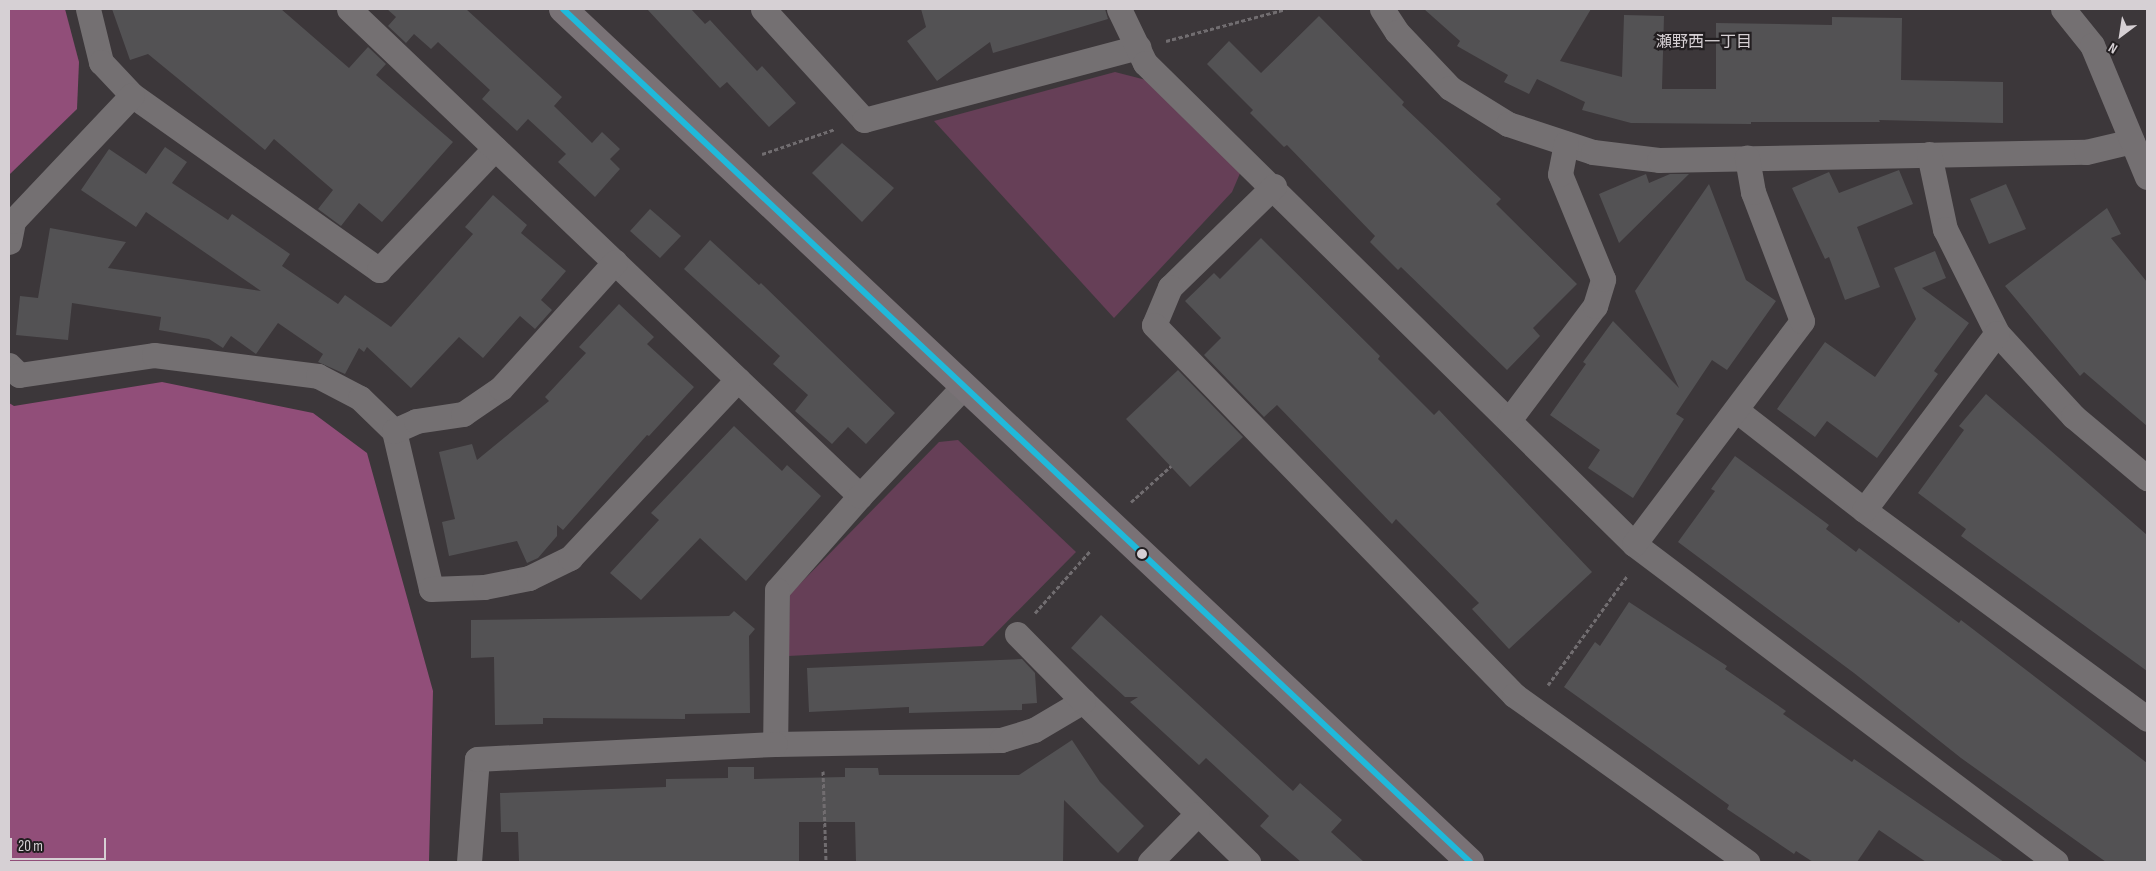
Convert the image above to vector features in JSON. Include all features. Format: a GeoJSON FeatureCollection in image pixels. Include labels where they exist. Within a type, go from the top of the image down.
{"type":"FeatureCollection","features":[{"type":"Feature","properties":{"kind":"street"},"geometry":{"type":"LineString","coordinates":[[88,9],[101,62],[132,95],[379,270],[495,148]]}},
{"type":"Feature","properties":{"kind":"street"},"geometry":{"type":"LineString","coordinates":[[349,9],[860,496]]}},
{"type":"Feature","properties":{"kind":"street"},"geometry":{"type":"LineString","coordinates":[[563,9],[1470,862]]}},
{"type":"Feature","properties":{"kind":"street"},"geometry":{"type":"LineString","coordinates":[[763,9],[864,120],[1138,47]]}},
{"type":"Feature","properties":{"kind":"street"},"geometry":{"type":"LineString","coordinates":[[1118,9],[1145,63],[1274,186],[1639,549],[2056,862]]}},
{"type":"Feature","properties":{"kind":"street"},"geometry":{"type":"LineString","coordinates":[[1382,9],[1397,32],[1450,88],[1508,124],[1593,152],[1659,160],[2086,152],[2132,141]]}},
{"type":"Feature","properties":{"kind":"street"},"geometry":{"type":"LineString","coordinates":[[2063,9],[2092,45],[2147,177]]}},
{"type":"Feature","properties":{"kind":"street"},"geometry":{"type":"LineString","coordinates":[[9,242],[13,221],[132,95]]}},
{"type":"Feature","properties":{"kind":"street"},"geometry":{"type":"LineString","coordinates":[[1509,420],[1595,306],[1603,279],[1560,174],[1566,144]]}},
{"type":"Feature","properties":{"kind":"street"},"geometry":{"type":"LineString","coordinates":[[1929,154],[1945,229],[1997,334],[2073,416],[2147,478]]}},
{"type":"Feature","properties":{"kind":"street"},"geometry":{"type":"LineString","coordinates":[[1639,549],[1736,410],[1802,321],[1753,192],[1747,158]]}},
{"type":"Feature","properties":{"kind":"street"},"geometry":{"type":"LineString","coordinates":[[1274,186],[1170,287],[1154,326],[1514,695],[1747,862]]}},
{"type":"Feature","properties":{"kind":"street"},"geometry":{"type":"LineString","coordinates":[[394,431],[416,421],[463,414],[501,388],[615,262]]}},
{"type":"Feature","properties":{"kind":"street"},"geometry":{"type":"LineString","coordinates":[[1864,510],[1997,334]]}},
{"type":"Feature","properties":{"kind":"street"},"geometry":{"type":"LineString","coordinates":[[9,365],[19,375],[154,355],[318,376],[360,398],[394,431],[430,589],[484,587],[530,578],[570,558],[738,379]]}},
{"type":"Feature","properties":{"kind":"street"},"geometry":{"type":"LineString","coordinates":[[775,744],[777,590],[860,496],[964,386]]}},
{"type":"Feature","properties":{"kind":"street"},"geometry":{"type":"LineString","coordinates":[[1736,410],[1864,510],[2147,720]]}},
{"type":"Feature","properties":{"kind":"street"},"geometry":{"type":"LineString","coordinates":[[1017,634],[1197,814],[1248,862]]}},
{"type":"Feature","properties":{"kind":"street"},"geometry":{"type":"LineString","coordinates":[[469,862],[477,759],[822,742],[1001,740],[1034,730],[1083,701]]}},
{"type":"Feature","properties":{"kind":"street"},"geometry":{"type":"LineString","coordinates":[[1150,862],[1197,814]]}},
{"type":"Feature","properties":{"kind":"path"},"geometry":{"type":"LineString","coordinates":[[1138,47],[1286,9]]}},
{"type":"Feature","properties":{"kind":"path"},"geometry":{"type":"LineString","coordinates":[[762,154],[864,120]]}},
{"type":"Feature","properties":{"kind":"path"},"geometry":{"type":"LineString","coordinates":[[1132,502],[1171,466]]}},
{"type":"Feature","properties":{"kind":"path"},"geometry":{"type":"LineString","coordinates":[[1531,708],[1639,549]]}},
{"type":"Feature","properties":{"kind":"path"},"geometry":{"type":"LineString","coordinates":[[1017,634],[1091,550]]}},
{"type":"Feature","properties":{"kind":"path"},"geometry":{"type":"LineString","coordinates":[[822,742],[826,862]]}},
{"type":"Feature","properties":{"kind":"shaded area"},"geometry":{"type":"Polygon","coordinates":[[[9,9],[65,9],[79,62],[77,109],[9,175],[9,9]]]}},
{"type":"Feature","properties":{"kind":"shaded area"},"geometry":{"type":"Polygon","coordinates":[[[1115,72],[1150,81],[1241,171],[1232,192],[1114,318],[934,121],[1115,72]]]}},
{"type":"Feature","properties":{"kind":"shaded area"},"geometry":{"type":"Polygon","coordinates":[[[162,382],[313,413],[367,453],[433,691],[429,862],[9,862],[9,403],[14,406],[162,382]]]}},
{"type":"Feature","properties":{"kind":"shaded area"},"geometry":{"type":"Polygon","coordinates":[[[958,440],[1076,552],[983,646],[788,656],[790,594],[939,442],[958,440]]]}},
{"type":"Feature","properties":{"kind":"building"},"geometry":{"type":"Polygon","coordinates":[[[112,9],[281,9],[349,68],[368,47],[386,64],[376,75],[453,142],[382,222],[359,203],[341,226],[318,209],[333,190],[274,139],[265,150],[148,54],[130,60],[112,9]]]}},
{"type":"Feature","properties":{"kind":"building"},"geometry":{"type":"Polygon","coordinates":[[[387,9],[466,9],[562,97],[554,106],[592,143],[602,132],[620,149],[610,159],[620,169],[595,197],[558,162],[566,154],[528,119],[517,131],[482,99],[490,90],[438,42],[431,49],[414,34],[406,43],[388,26],[396,17],[387,9]]]}},
{"type":"Feature","properties":{"kind":"building"},"geometry":{"type":"Polygon","coordinates":[[[647,9],[691,9],[705,24],[710,20],[757,71],[762,66],[796,103],[769,127],[727,82],[720,88],[647,9]]]}},
{"type":"Feature","properties":{"kind":"building"},"geometry":{"type":"Polygon","coordinates":[[[921,9],[1105,9],[1108,19],[993,53],[990,42],[937,81],[907,41],[926,27],[921,9]]]}},
{"type":"Feature","properties":{"kind":"building"},"geometry":{"type":"Polygon","coordinates":[[[1424,9],[1591,9],[1560,61],[1622,77],[1624,15],[1664,16],[1662,89],[1716,89],[1716,23],[1832,25],[1832,17],[1902,18],[1901,80],[2003,82],[2003,123],[1879,120],[1880,122],[1751,122],[1751,124],[1631,123],[1582,110],[1585,102],[1537,79],[1529,94],[1504,82],[1508,75],[1457,46],[1460,41],[1424,9]]]}},
{"type":"Feature","properties":{"kind":"building"},"geometry":{"type":"Polygon","coordinates":[[[1319,16],[1404,102],[1402,105],[1501,199],[1496,204],[1577,284],[1533,328],[1540,336],[1507,370],[1401,267],[1398,270],[1370,242],[1375,236],[1287,145],[1284,147],[1250,113],[1253,110],[1207,64],[1229,41],[1261,73],[1319,16]]]}},
{"type":"Feature","properties":{"kind":"building"},"geometry":{"type":"Polygon","coordinates":[[[842,143],[894,188],[862,222],[812,173],[842,143]]]}},
{"type":"Feature","properties":{"kind":"building"},"geometry":{"type":"Polygon","coordinates":[[[165,147],[187,162],[172,183],[228,220],[232,214],[290,254],[282,266],[338,304],[345,295],[391,327],[473,234],[465,227],[493,195],[527,225],[521,233],[566,271],[541,300],[552,310],[535,329],[520,316],[483,358],[459,337],[411,388],[367,347],[364,352],[359,348],[345,374],[318,362],[323,354],[278,323],[256,354],[231,336],[223,348],[209,339],[159,330],[161,317],[72,303],[68,340],[16,335],[20,296],[38,298],[50,228],[126,242],[108,268],[261,291],[146,212],[136,227],[81,190],[109,149],[146,174],[165,147]]]}},
{"type":"Feature","properties":{"kind":"building"},"geometry":{"type":"Polygon","coordinates":[[[1899,170],[1913,204],[1857,227],[1880,287],[1845,300],[1829,257],[1825,259],[1792,188],[1829,172],[1839,193],[1899,170]]]}},
{"type":"Feature","properties":{"kind":"building"},"geometry":{"type":"Polygon","coordinates":[[[1646,174],[1649,183],[1670,174],[1689,174],[1619,243],[1599,194],[1646,174]]]}},
{"type":"Feature","properties":{"kind":"building"},"geometry":{"type":"Polygon","coordinates":[[[1709,184],[1746,280],[1776,301],[1727,370],[1712,360],[1676,414],[1684,419],[1633,498],[1588,468],[1600,450],[1550,415],[1586,364],[1583,362],[1613,321],[1679,388],[1635,291],[1709,184]]]}},
{"type":"Feature","properties":{"kind":"building"},"geometry":{"type":"Polygon","coordinates":[[[2006,184],[2026,229],[1989,244],[1970,199],[2006,184]]]}},
{"type":"Feature","properties":{"kind":"building"},"geometry":{"type":"Polygon","coordinates":[[[2107,208],[2121,234],[2111,238],[2147,282],[2147,426],[2084,372],[2080,376],[2005,286],[2107,208]]]}},
{"type":"Feature","properties":{"kind":"building"},"geometry":{"type":"Polygon","coordinates":[[[650,209],[681,236],[660,258],[630,231],[650,209]]]}},
{"type":"Feature","properties":{"kind":"building"},"geometry":{"type":"Polygon","coordinates":[[[1261,238],[1380,356],[1378,359],[1434,415],[1439,410],[1592,572],[1509,649],[1472,609],[1479,603],[1396,519],[1392,524],[1277,405],[1264,417],[1204,355],[1221,338],[1185,301],[1214,273],[1220,279],[1261,238]]]}},
{"type":"Feature","properties":{"kind":"building"},"geometry":{"type":"Polygon","coordinates":[[[710,240],[759,285],[761,283],[895,413],[866,444],[848,427],[832,444],[795,411],[808,395],[773,364],[780,356],[684,269],[710,240]]]}},
{"type":"Feature","properties":{"kind":"building"},"geometry":{"type":"Polygon","coordinates":[[[1935,251],[1946,278],[1922,288],[1969,323],[1934,371],[1938,374],[1877,458],[1827,421],[1815,437],[1777,409],[1825,342],[1875,377],[1916,319],[1894,268],[1935,251]]]}},
{"type":"Feature","properties":{"kind":"building"},"geometry":{"type":"Polygon","coordinates":[[[619,304],[654,337],[647,344],[694,387],[649,436],[647,435],[563,530],[557,525],[557,536],[538,558],[527,563],[517,541],[449,556],[442,522],[455,519],[439,452],[472,444],[477,460],[549,401],[545,397],[586,353],[579,347],[619,304]]]}},
{"type":"Feature","properties":{"kind":"building"},"geometry":{"type":"Polygon","coordinates":[[[1178,370],[1243,437],[1190,487],[1126,419],[1178,370]]]}},
{"type":"Feature","properties":{"kind":"building"},"geometry":{"type":"Polygon","coordinates":[[[1986,394],[2147,535],[2147,671],[1961,536],[1966,529],[1918,493],[1964,430],[1959,426],[1986,394]]]}},
{"type":"Feature","properties":{"kind":"building"},"geometry":{"type":"Polygon","coordinates":[[[734,426],[782,471],[787,465],[821,496],[746,581],[700,538],[641,600],[610,573],[659,520],[651,513],[734,426]]]}},
{"type":"Feature","properties":{"kind":"building"},"geometry":{"type":"Polygon","coordinates":[[[1735,456],[1829,525],[1826,529],[1856,552],[1859,548],[1959,623],[1961,620],[2147,763],[2147,862],[2106,862],[1961,758],[1854,673],[1678,542],[1715,491],[1711,489],[1735,456]]]}},
{"type":"Feature","properties":{"kind":"building"},"geometry":{"type":"Polygon","coordinates":[[[1629,602],[1727,666],[1725,669],[1786,711],[1783,714],[1852,762],[1854,759],[2004,862],[1926,862],[1879,830],[1857,862],[1813,862],[1796,851],[1794,854],[1727,809],[1729,805],[1564,687],[1595,642],[1600,646],[1629,602]]]}},
{"type":"Feature","properties":{"kind":"building"},"geometry":{"type":"Polygon","coordinates":[[[734,611],[755,629],[749,636],[750,713],[685,714],[685,719],[543,718],[543,724],[495,725],[494,657],[471,658],[471,620],[729,616],[734,611]]]}},
{"type":"Feature","properties":{"kind":"building"},"geometry":{"type":"Polygon","coordinates":[[[1101,615],[1293,791],[1300,783],[1342,820],[1331,832],[1364,862],[1301,862],[1260,826],[1269,816],[1206,758],[1199,765],[1130,702],[1138,697],[1125,697],[1071,648],[1101,615]]]}},
{"type":"Feature","properties":{"kind":"building"},"geometry":{"type":"Polygon","coordinates":[[[1022,659],[1035,673],[1037,703],[1022,704],[1022,710],[909,713],[909,707],[809,712],[807,668],[1022,659]]]}},
{"type":"Feature","properties":{"kind":"building"},"geometry":{"type":"Polygon","coordinates":[[[1072,740],[1100,782],[1144,826],[1118,853],[1064,800],[1063,862],[856,862],[855,822],[799,822],[799,862],[519,862],[518,832],[501,832],[500,793],[666,787],[666,779],[728,778],[728,767],[754,767],[754,779],[845,777],[845,768],[878,768],[879,775],[1019,775],[1072,740]]]}},
{"type":"Feature","properties":{"kind":"transit line"},"geometry":{"type":"LineString","coordinates":[[563,9],[1470,862]]}},
{"type":"Feature","properties":{"kind":"district","name":"瀬野西一丁目"},"geometry":{"type":"Point","coordinates":[1704,43]}}]}
